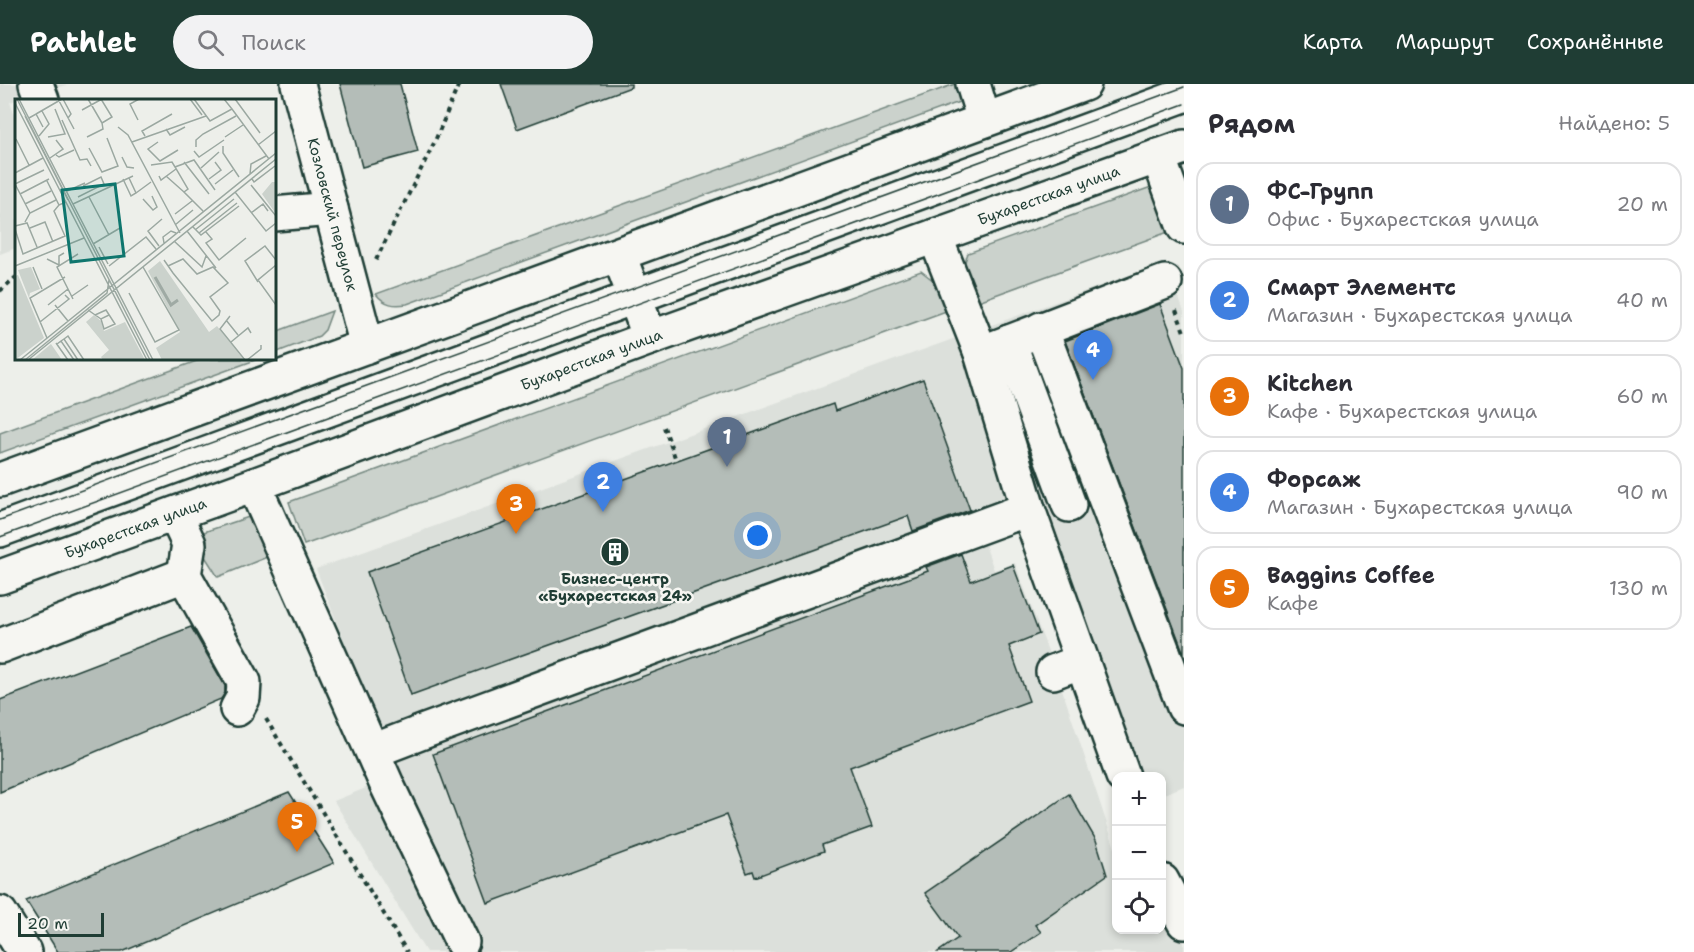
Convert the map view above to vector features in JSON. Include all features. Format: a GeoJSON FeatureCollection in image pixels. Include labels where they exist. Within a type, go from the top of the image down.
{"type":"FeatureCollection","features":[{"type":"Feature","properties":{"kind":"main road"},"geometry":{"type":"LineString","coordinates":[[36,84],[42,99]]}},
{"type":"Feature","properties":{"kind":"main road","name":"Козловский переулок"},"geometry":{"type":"LineString","coordinates":[[298,84],[367,346]]}},
{"type":"Feature","properties":{"kind":"main road"},"geometry":{"type":"LineString","coordinates":[[973,84],[984,120]]}},
{"type":"Feature","properties":{"kind":"main road"},"geometry":{"type":"LineString","coordinates":[[0,480],[1084,84]]}},
{"type":"Feature","properties":{"kind":"main road"},"geometry":{"type":"LineString","coordinates":[[0,530],[1184,95]]}},
{"type":"Feature","properties":{"kind":"main road"},"geometry":{"type":"LineString","coordinates":[[1171,151],[1184,226]]}},
{"type":"Feature","properties":{"kind":"main road","name":"Бухарестская улица"},"geometry":{"type":"LineString","coordinates":[[0,577],[650,338],[1171,151]]}},
{"type":"Feature","properties":{"kind":"main road"},"geometry":{"type":"LineString","coordinates":[[276,214],[331,209]]}},
{"type":"Feature","properties":{"kind":"main road"},"geometry":{"type":"LineString","coordinates":[[935,236],[995,347],[1069,505]]}},
{"type":"Feature","properties":{"kind":"main road"},"geometry":{"type":"LineString","coordinates":[[619,255],[650,338]]}},
{"type":"Feature","properties":{"kind":"main road"},"geometry":{"type":"LineString","coordinates":[[995,347],[1165,282]]}},
{"type":"Feature","properties":{"kind":"main road"},"geometry":{"type":"LineString","coordinates":[[1041,329],[1184,707]]}},
{"type":"Feature","properties":{"kind":"main road"},"geometry":{"type":"LineString","coordinates":[[995,347],[1028,509],[1068,666],[1121,772]]}},
{"type":"Feature","properties":{"kind":"main road"},"geometry":{"type":"LineString","coordinates":[[254,485],[373,752],[462,942]]}},
{"type":"Feature","properties":{"kind":"main road"},"geometry":{"type":"LineString","coordinates":[[373,752],[1028,509]]}},
{"type":"Feature","properties":{"kind":"main road"},"geometry":{"type":"LineString","coordinates":[[175,514],[189,544],[184,575],[240,695]]}},
{"type":"Feature","properties":{"kind":"main road"},"geometry":{"type":"LineString","coordinates":[[0,646],[184,575]]}},
{"type":"Feature","properties":{"kind":"main road"},"geometry":{"type":"LineString","coordinates":[[1166,890],[1184,922]]}},
{"type":"Feature","properties":{"kind":"main road"},"geometry":{"type":"LineString","coordinates":[[0,913],[24,952]]}},
{"type":"Feature","properties":{"kind":"path"},"geometry":{"type":"LineString","coordinates":[[375,262],[435,141],[459,84]]}},
{"type":"Feature","properties":{"kind":"path"},"geometry":{"type":"LineString","coordinates":[[0,291],[15,278]]}},
{"type":"Feature","properties":{"kind":"path"},"geometry":{"type":"LineString","coordinates":[[664,427],[676,460]]}},
{"type":"Feature","properties":{"kind":"path"},"geometry":{"type":"LineString","coordinates":[[240,695],[407,952]]}},
{"type":"Feature","properties":{"kind":"shaded area"},"geometry":{"type":"Polygon","coordinates":[[[0,84],[70,84],[10,102],[15,117],[15,248],[0,254],[0,84]]]}},
{"type":"Feature","properties":{"kind":"shaded area"},"geometry":{"type":"Polygon","coordinates":[[[959,84],[962,101],[407,304],[390,304],[376,294],[959,84]]]}},
{"type":"Feature","properties":{"kind":"shaded area"},"geometry":{"type":"Polygon","coordinates":[[[1154,186],[1171,231],[973,303],[961,273],[968,253],[1154,186]]]}},
{"type":"Feature","properties":{"kind":"shaded area"},"geometry":{"type":"Polygon","coordinates":[[[1166,262],[1184,312],[1184,786],[1166,793],[1166,772],[1133,772],[1031,494],[379,731],[316,569],[1166,262]]]}},
{"type":"Feature","properties":{"kind":"shaded area"},"geometry":{"type":"Polygon","coordinates":[[[921,271],[934,281],[946,311],[304,545],[289,502],[921,271]]]}},
{"type":"Feature","properties":{"kind":"shaded area"},"geometry":{"type":"Polygon","coordinates":[[[332,311],[325,330],[319,336],[276,353],[276,332],[332,311]]]}},
{"type":"Feature","properties":{"kind":"shaded area"},"geometry":{"type":"Polygon","coordinates":[[[199,360],[255,360],[0,453],[0,433],[199,360]]]}},
{"type":"Feature","properties":{"kind":"shaded area"},"geometry":{"type":"Polygon","coordinates":[[[975,516],[994,570],[1015,563],[1061,686],[1112,839],[1112,934],[1166,934],[1166,883],[1184,876],[1184,952],[426,952],[334,801],[395,776],[379,732],[975,516]]]}},
{"type":"Feature","properties":{"kind":"shaded area"},"geometry":{"type":"Polygon","coordinates":[[[249,517],[267,557],[218,577],[192,536],[249,517]]]}},
{"type":"Feature","properties":{"kind":"building"},"geometry":{"type":"Polygon","coordinates":[[[340,84],[400,84],[418,152],[362,167],[340,84]]]}},
{"type":"Feature","properties":{"kind":"building"},"geometry":{"type":"Polygon","coordinates":[[[501,84],[631,84],[631,87],[517,129],[501,84]]]}},
{"type":"Feature","properties":{"kind":"building"},"geometry":{"type":"Polygon","coordinates":[[[1160,304],[1184,368],[1184,654],[1065,341],[1160,304]]]}},
{"type":"Feature","properties":{"kind":"building","name":"Бизнес-центр «Бухарестская 24»"},"geometry":{"type":"Polygon","coordinates":[[[923,379],[970,510],[913,531],[908,516],[411,695],[367,572],[833,404],[835,411],[923,379]]]}},
{"type":"Feature","properties":{"kind":"building"},"geometry":{"type":"Polygon","coordinates":[[[961,554],[971,581],[1013,565],[1039,634],[1009,646],[1029,701],[850,767],[872,827],[822,845],[824,851],[755,877],[753,871],[747,873],[726,815],[488,903],[433,754],[928,571],[926,567],[961,554]]]}},
{"type":"Feature","properties":{"kind":"building"},"geometry":{"type":"Polygon","coordinates":[[[191,627],[225,686],[225,693],[221,699],[0,792],[0,700],[191,627]]]}},
{"type":"Feature","properties":{"kind":"building"},"geometry":{"type":"Polygon","coordinates":[[[289,792],[334,863],[122,952],[58,952],[26,901],[289,792]]]}},
{"type":"Feature","properties":{"kind":"building"},"geometry":{"type":"Polygon","coordinates":[[[1069,794],[1096,840],[1107,875],[1035,925],[1041,932],[1011,952],[938,952],[958,938],[925,893],[1069,794]]]}},
{"type":"Feature","properties":{"kind":"tram line"},"geometry":{"type":"LineString","coordinates":[[0,520],[1184,87]]}},
{"type":"Feature","properties":{"kind":"tram line"},"geometry":{"type":"LineString","coordinates":[[0,537],[1184,104]]}},
{"type":"Feature","properties":{"kind":"place","name":"Форсаж"},"geometry":{"type":"Point","coordinates":[1093,380]}},
{"type":"Feature","properties":{"kind":"place","name":"ФС-Групп"},"geometry":{"type":"Point","coordinates":[727,467]}},
{"type":"Feature","properties":{"kind":"place","name":"Смарт Элементс"},"geometry":{"type":"Point","coordinates":[603,512]}},
{"type":"Feature","properties":{"kind":"place","name":"Kitchen"},"geometry":{"type":"Point","coordinates":[516,534]}},
{"type":"Feature","properties":{"kind":"place","name":"Бизнес-центр «Бухарестская 24»"},"geometry":{"type":"Point","coordinates":[615,552]}},
{"type":"Feature","properties":{"kind":"place","name":"Baggins Coffee"},"geometry":{"type":"Point","coordinates":[297,852]}}]}
